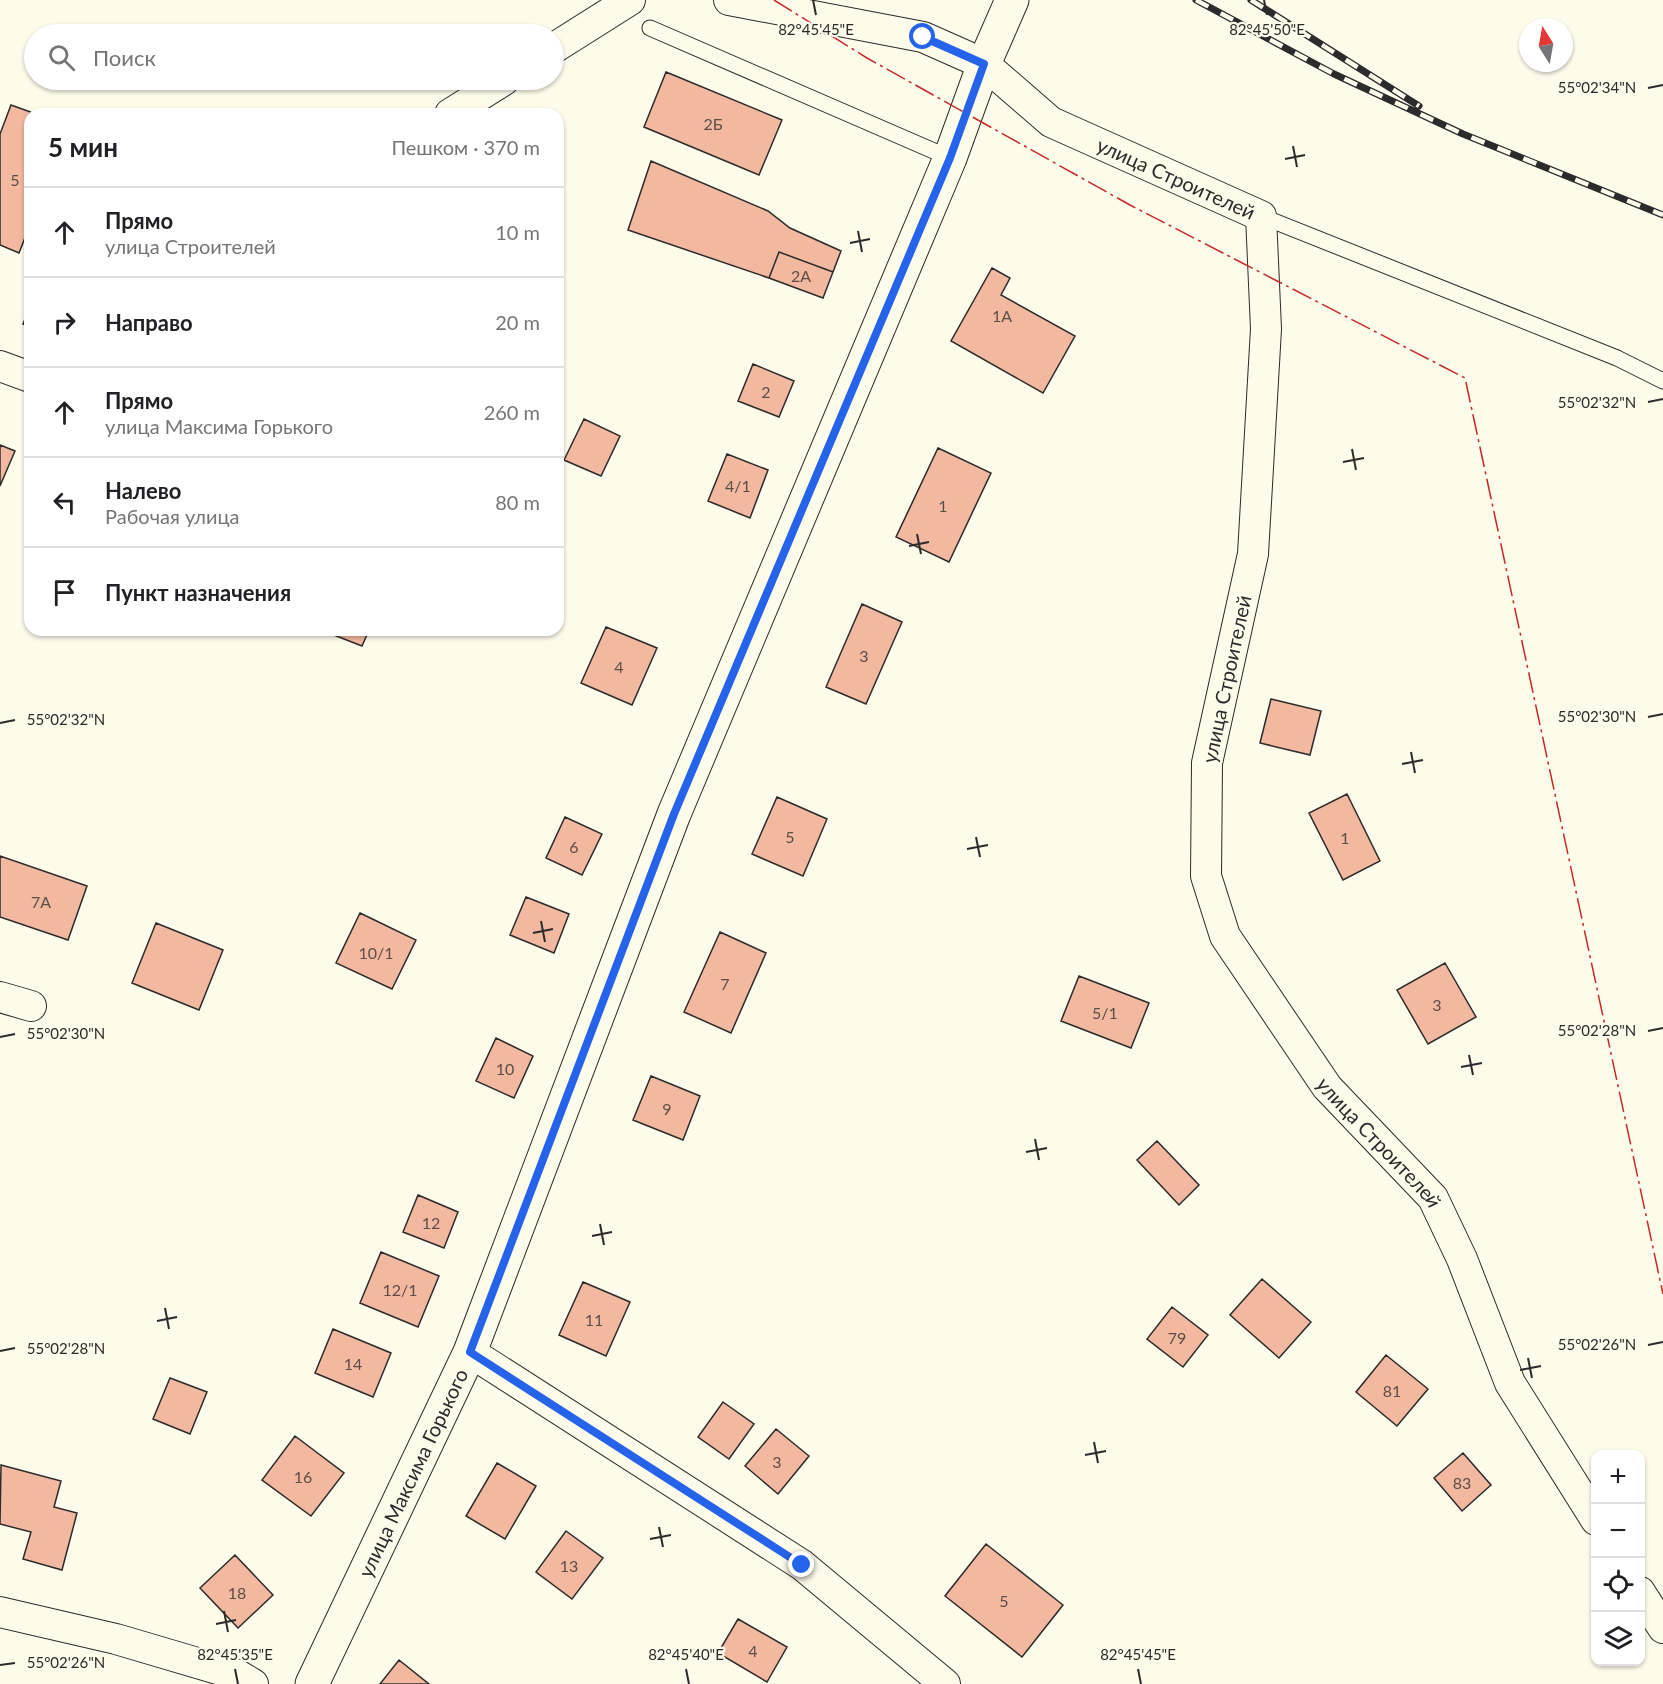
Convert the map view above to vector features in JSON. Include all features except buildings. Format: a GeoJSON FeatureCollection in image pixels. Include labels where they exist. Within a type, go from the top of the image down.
{"type":"FeatureCollection","features":[{"type":"Feature","properties":{"kind":"street"},"geometry":{"type":"LineString","coordinates":[[564,42],[630,0]]}},
{"type":"Feature","properties":{"kind":"street","name":"улица Строителей"},"geometry":{"type":"LineString","coordinates":[[729,0],[923,37],[984,64],[1051,122],[1261,216],[1266,329],[1253,554],[1207,763],[1206,876],[1226,936],[1326,1087],[1433,1198],[1462,1259],[1509,1383],[1591,1512]]}},
{"type":"Feature","properties":{"kind":"street","name":"улица Максима Горького"},"geometry":{"type":"LineString","coordinates":[[312,1684],[470,1352],[674,814],[950,158],[984,64],[1012,0]]}},
{"type":"Feature","properties":{"kind":"street"},"geometry":{"type":"LineString","coordinates":[[460,108],[488,90]]}},
{"type":"Feature","properties":{"kind":"street"},"geometry":{"type":"LineString","coordinates":[[0,366],[24,375]]}},
{"type":"Feature","properties":{"kind":"street"},"geometry":{"type":"LineString","coordinates":[[0,996],[31,1006]]}},
{"type":"Feature","properties":{"kind":"street"},"geometry":{"type":"LineString","coordinates":[[470,1352],[802,1565],[945,1684]]}},
{"type":"Feature","properties":{"kind":"street"},"geometry":{"type":"LineString","coordinates":[[1645,1599],[1663,1628]]}},
{"type":"Feature","properties":{"kind":"street"},"geometry":{"type":"LineString","coordinates":[[0,1612],[116,1639],[238,1676],[253,1684]]}},
{"type":"Feature","properties":{"kind":"lane"},"geometry":{"type":"LineString","coordinates":[[650,28],[950,158]]}},
{"type":"Feature","properties":{"kind":"lane"},"geometry":{"type":"LineString","coordinates":[[1261,216],[1617,358],[1663,381]]}},
{"type":"Feature","properties":{"kind":"railway"},"geometry":{"type":"LineString","coordinates":[[1196,0],[1334,74],[1463,134],[1663,215]]}},
{"type":"Feature","properties":{"kind":"railway"},"geometry":{"type":"LineString","coordinates":[[1251,0],[1419,106]]}},
{"type":"Feature","properties":{"kind":"power"},"geometry":{"type":"LineString","coordinates":[[774,0],[867,58],[1130,205],[1465,378],[1663,1294]]}},
{"type":"Feature","properties":{"kind":"route"},"geometry":{"type":"LineString","coordinates":[[802,1565],[470,1352],[674,814],[950,158],[984,64],[923,37]]}}]}
